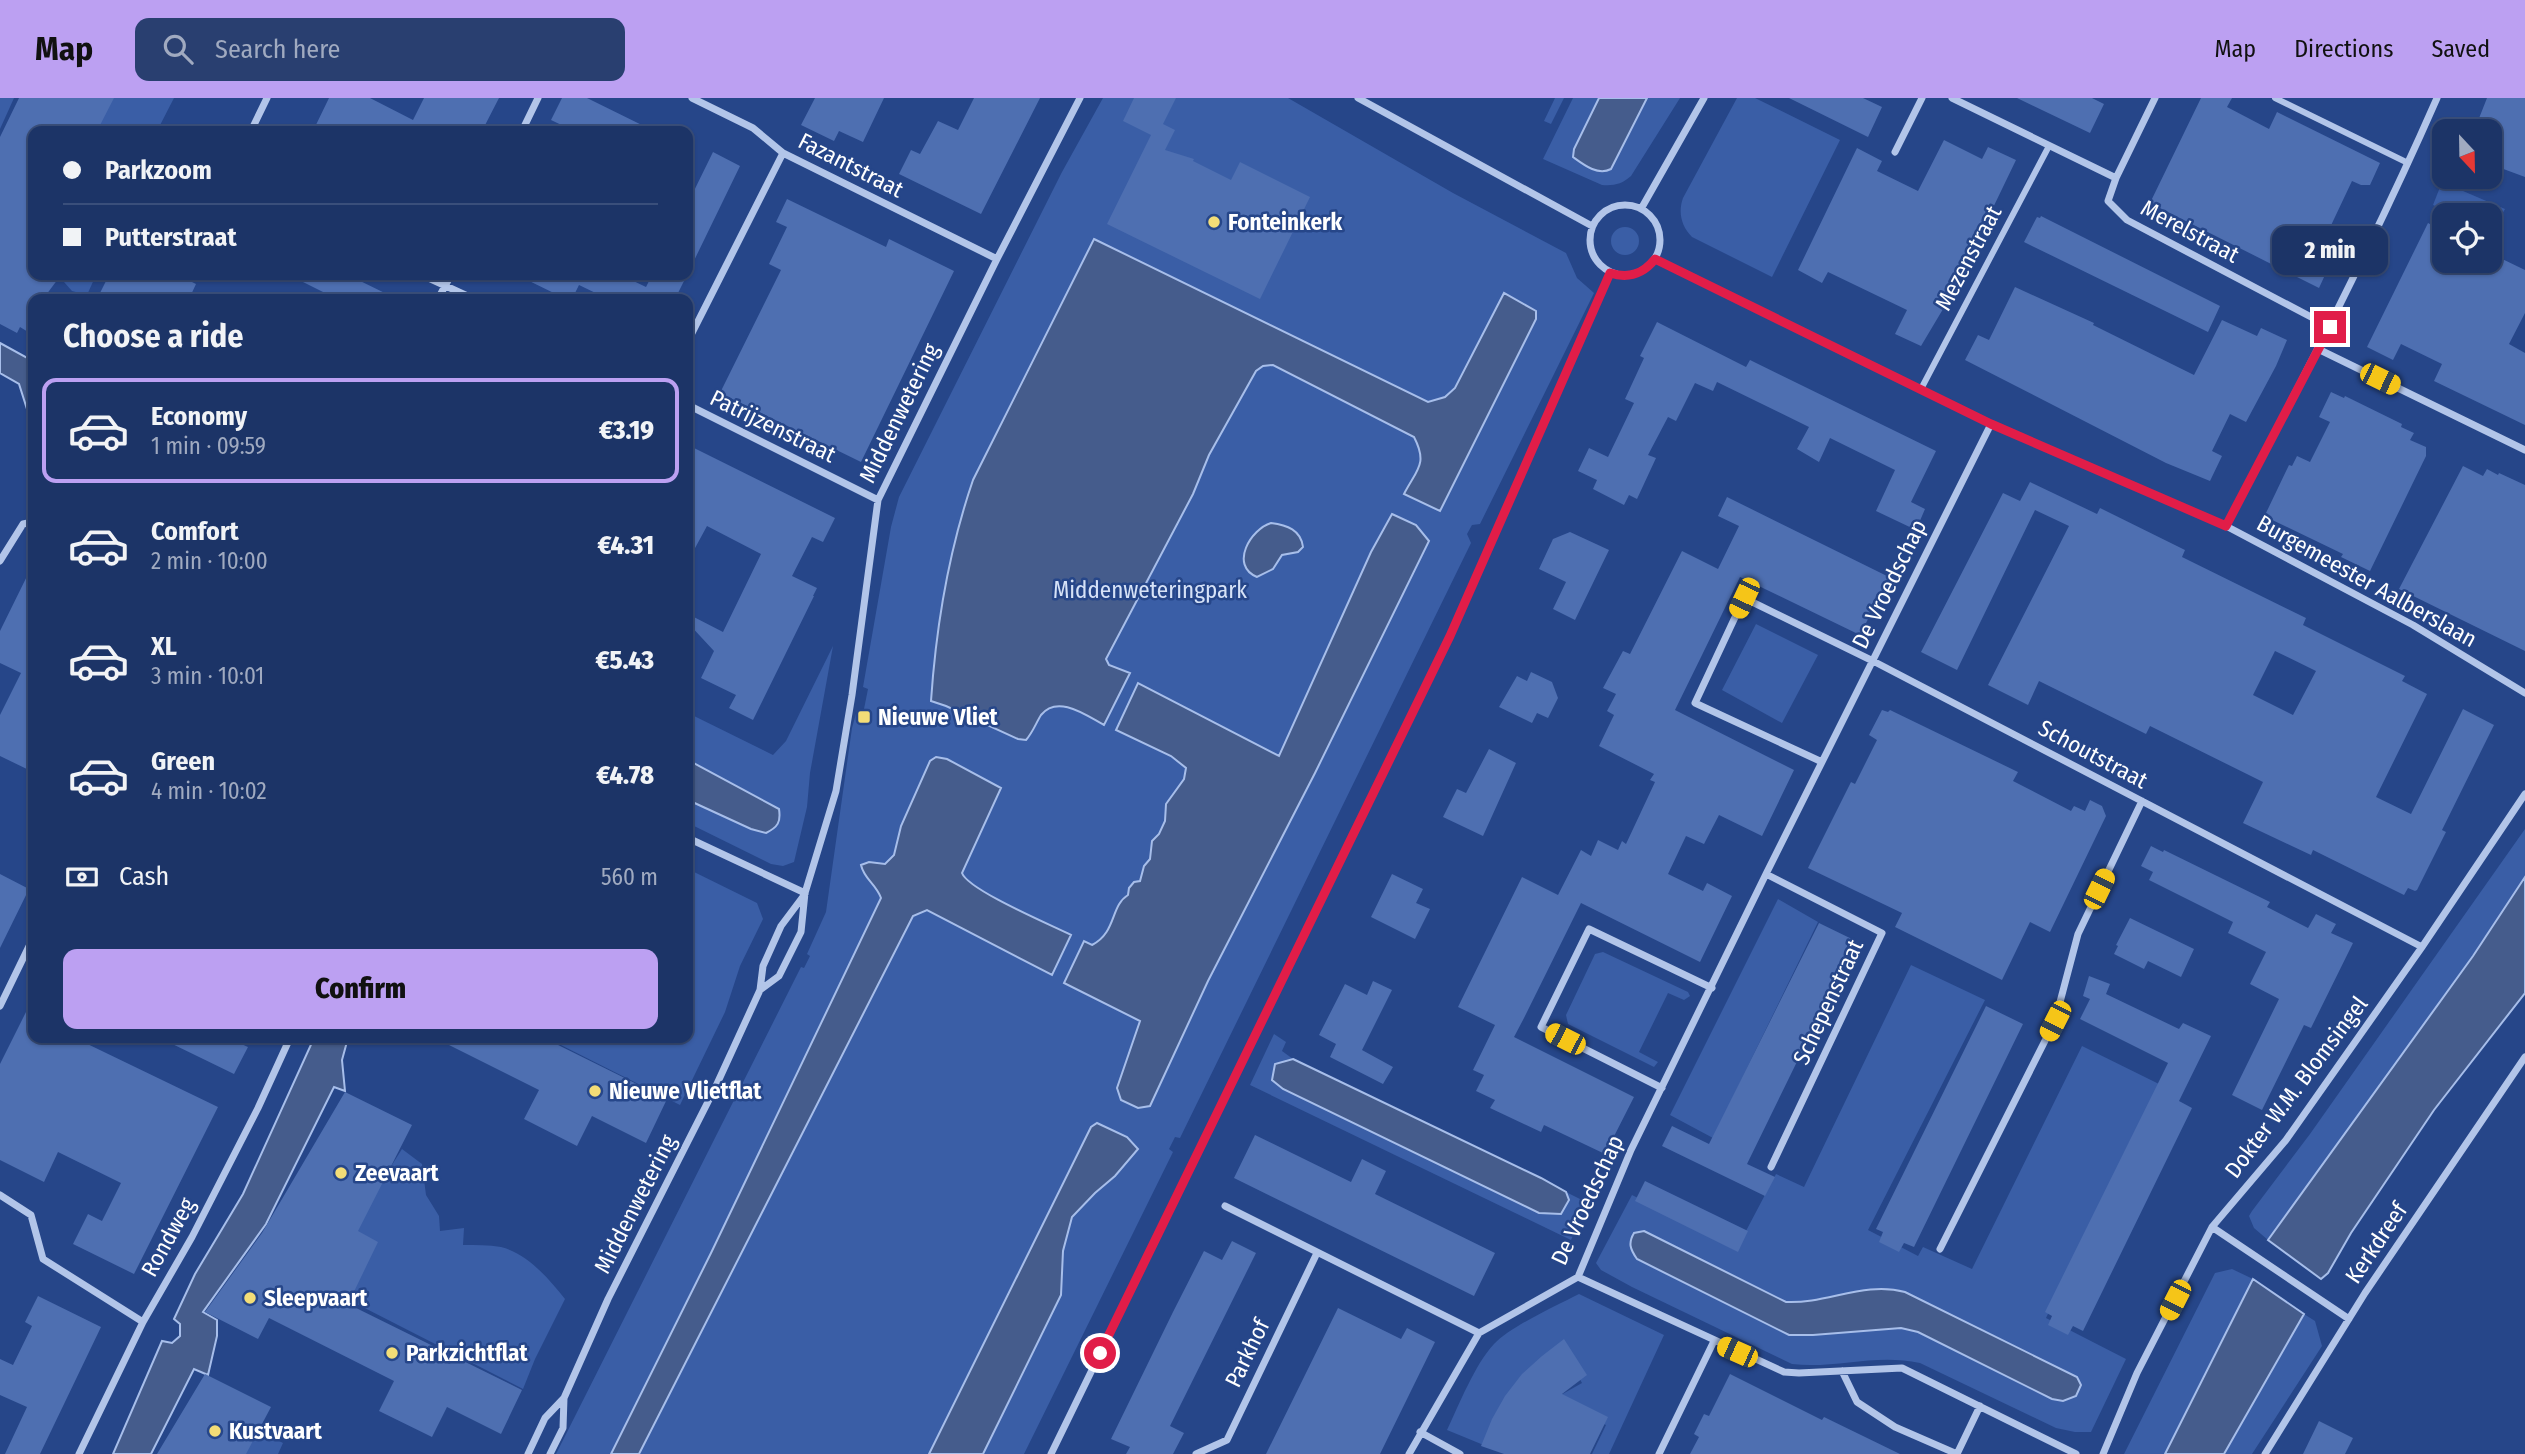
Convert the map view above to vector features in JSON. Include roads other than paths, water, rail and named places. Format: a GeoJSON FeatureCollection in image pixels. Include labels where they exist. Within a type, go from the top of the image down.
{"type":"FeatureCollection","features":[{"type":"Feature","properties":{"kind":"street"},"geometry":{"type":"LineString","coordinates":[[253,126],[267,98]]}},
{"type":"Feature","properties":{"kind":"street"},"geometry":{"type":"LineString","coordinates":[[524,126],[538,98]]}},
{"type":"Feature","properties":{"kind":"street","name":"Fazantstraat"},"geometry":{"type":"LineString","coordinates":[[692,98],[753,128],[783,153],[997,259]]}},
{"type":"Feature","properties":{"kind":"street","name":"Middenwetering"},"geometry":{"type":"LineString","coordinates":[[760,990],[779,976],[801,932],[805,893],[836,791],[852,695],[878,500],[1080,98]]}},
{"type":"Feature","properties":{"kind":"street"},"geometry":{"type":"LineString","coordinates":[[1358,98],[1592,226]]}},
{"type":"Feature","properties":{"kind":"street"},"geometry":{"type":"LineString","coordinates":[[1641,209],[1704,98]]}},
{"type":"Feature","properties":{"kind":"street"},"geometry":{"type":"LineString","coordinates":[[1895,152],[1922,98]]}},
{"type":"Feature","properties":{"kind":"street"},"geometry":{"type":"LineString","coordinates":[[1952,98],[2116,178],[2155,98]]}},
{"type":"Feature","properties":{"kind":"street"},"geometry":{"type":"LineString","coordinates":[[2275,98],[2408,163]]}},
{"type":"Feature","properties":{"kind":"street"},"geometry":{"type":"LineString","coordinates":[[2226,526],[2330,327],[2437,98]]}},
{"type":"Feature","properties":{"kind":"street","name":"Mezenstraat"},"geometry":{"type":"LineString","coordinates":[[1921,389],[2049,146]]}},
{"type":"Feature","properties":{"kind":"street"},"geometry":{"type":"LineString","coordinates":[[693,331],[783,153]]}},
{"type":"Feature","properties":{"kind":"street","name":"Merelstraat"},"geometry":{"type":"LineString","coordinates":[[2116,178],[2108,201],[2127,220],[2330,327]]}},
{"type":"Feature","properties":{"kind":"street"},"geometry":{"type":"LineString","coordinates":[[1626,205],[1641,209],[1655,222],[1659,230],[1659,250],[1655,259],[1649,267],[1630,276],[1610,273],[1592,256],[1592,226],[1597,218],[1610,208],[1626,205]]}},
{"type":"Feature","properties":{"kind":"street","name":"Burgemeester Aalberslaan"},"geometry":{"type":"LineString","coordinates":[[1655,259],[1991,424],[2226,526],[2413,625],[2525,693]]}},
{"type":"Feature","properties":{"kind":"street"},"geometry":{"type":"LineString","coordinates":[[1051,1454],[1444,649],[1610,273]]}},
{"type":"Feature","properties":{"kind":"street"},"geometry":{"type":"LineString","coordinates":[[434,280],[464,294]]}},
{"type":"Feature","properties":{"kind":"street"},"geometry":{"type":"LineString","coordinates":[[440,294],[448,280]]}},
{"type":"Feature","properties":{"kind":"street"},"geometry":{"type":"LineString","coordinates":[[2318,349],[2525,450]]}},
{"type":"Feature","properties":{"kind":"street","name":"Patrijzenstraat"},"geometry":{"type":"LineString","coordinates":[[693,408],[878,500]]}},
{"type":"Feature","properties":{"kind":"street","name":"De Vroedschap"},"geometry":{"type":"LineString","coordinates":[[1409,1454],[1479,1333],[1578,1277],[1631,1150],[1991,424]]}},
{"type":"Feature","properties":{"kind":"street"},"geometry":{"type":"LineString","coordinates":[[0,561],[23,524],[28,523]]}},
{"type":"Feature","properties":{"kind":"street","name":"Schoutstraat"},"geometry":{"type":"LineString","coordinates":[[1822,762],[1695,702],[1744,598],[1873,661],[2422,947]]}},
{"type":"Feature","properties":{"kind":"street","name":"Dokter W.M. Blomsingel"},"geometry":{"type":"LineString","coordinates":[[2103,1454],[2137,1373],[2212,1227],[2286,1140],[2422,947],[2525,794]]}},
{"type":"Feature","properties":{"kind":"street"},"geometry":{"type":"LineString","coordinates":[[1940,1249],[2055,1021],[2078,934],[2142,801]]}},
{"type":"Feature","properties":{"kind":"street"},"geometry":{"type":"LineString","coordinates":[[693,840],[805,893]]}},
{"type":"Feature","properties":{"kind":"street","name":"Schepenstraat"},"geometry":{"type":"LineString","coordinates":[[1766,874],[1882,933],[1771,1167]]}},
{"type":"Feature","properties":{"kind":"street","name":"Middenwetering"},"geometry":{"type":"LineString","coordinates":[[528,1454],[545,1418],[564,1398],[608,1299],[716,1086],[760,990],[763,966],[781,926],[805,893]]}},
{"type":"Feature","properties":{"kind":"street"},"geometry":{"type":"LineString","coordinates":[[1662,1088],[1541,1027],[1589,929],[1712,988]]}},
{"type":"Feature","properties":{"kind":"street"},"geometry":{"type":"LineString","coordinates":[[0,1006],[28,948]]}},
{"type":"Feature","properties":{"kind":"street","name":"Rondweg"},"geometry":{"type":"LineString","coordinates":[[79,1454],[143,1322],[198,1225],[258,1108],[288,1043]]}},
{"type":"Feature","properties":{"kind":"street","name":"Kerkdreef"},"geometry":{"type":"LineString","coordinates":[[2265,1454],[2349,1319],[2525,1057]]}},
{"type":"Feature","properties":{"kind":"street"},"geometry":{"type":"LineString","coordinates":[[0,1195],[31,1215],[43,1259],[143,1322]]}},
{"type":"Feature","properties":{"kind":"street"},"geometry":{"type":"LineString","coordinates":[[1225,1206],[1479,1333]]}},
{"type":"Feature","properties":{"kind":"street"},"geometry":{"type":"LineString","coordinates":[[2212,1227],[2349,1319]]}},
{"type":"Feature","properties":{"kind":"street","name":"Parkhof"},"geometry":{"type":"LineString","coordinates":[[1196,1454],[1227,1440],[1317,1252]]}},
{"type":"Feature","properties":{"kind":"street"},"geometry":{"type":"LineString","coordinates":[[1578,1277],[1784,1372],[1902,1368],[2076,1454]]}},
{"type":"Feature","properties":{"kind":"street"},"geometry":{"type":"LineString","coordinates":[[1660,1454],[1714,1341]]}},
{"type":"Feature","properties":{"kind":"street"},"geometry":{"type":"LineString","coordinates":[[1842,1371],[1857,1402],[1895,1427],[1957,1454],[1980,1406]]}},
{"type":"Feature","properties":{"kind":"street","name":"Middenwetering"},"geometry":{"type":"LineString","coordinates":[[550,1454],[563,1428],[564,1398]]}},
{"type":"Feature","properties":{"kind":"street"},"geometry":{"type":"LineString","coordinates":[[1420,1432],[1460,1454]]}},
{"type":"Feature","properties":{"kind":"place","name":"Fonteinkerk"},"geometry":{"type":"Point","coordinates":[1214,222]}},
{"type":"Feature","properties":{"kind":"place","name":"Nieuwe Vliet"},"geometry":{"type":"Point","coordinates":[864,717]}},
{"type":"Feature","properties":{"kind":"place","name":"Nieuwe Vlietflat"},"geometry":{"type":"Point","coordinates":[595,1091]}},
{"type":"Feature","properties":{"kind":"place","name":"Zeevaart"},"geometry":{"type":"Point","coordinates":[341,1173]}},
{"type":"Feature","properties":{"kind":"place","name":"Sleepvaart"},"geometry":{"type":"Point","coordinates":[250,1298]}},
{"type":"Feature","properties":{"kind":"place","name":"Parkzichtflat"},"geometry":{"type":"Point","coordinates":[392,1353]}},
{"type":"Feature","properties":{"kind":"place","name":"Kustvaart"},"geometry":{"type":"Point","coordinates":[215,1431]}},
{"type":"Feature","properties":{"kind":"park label","name":"Middenweteringpark"},"geometry":{"type":"Point","coordinates":[1150,590]}}]}
